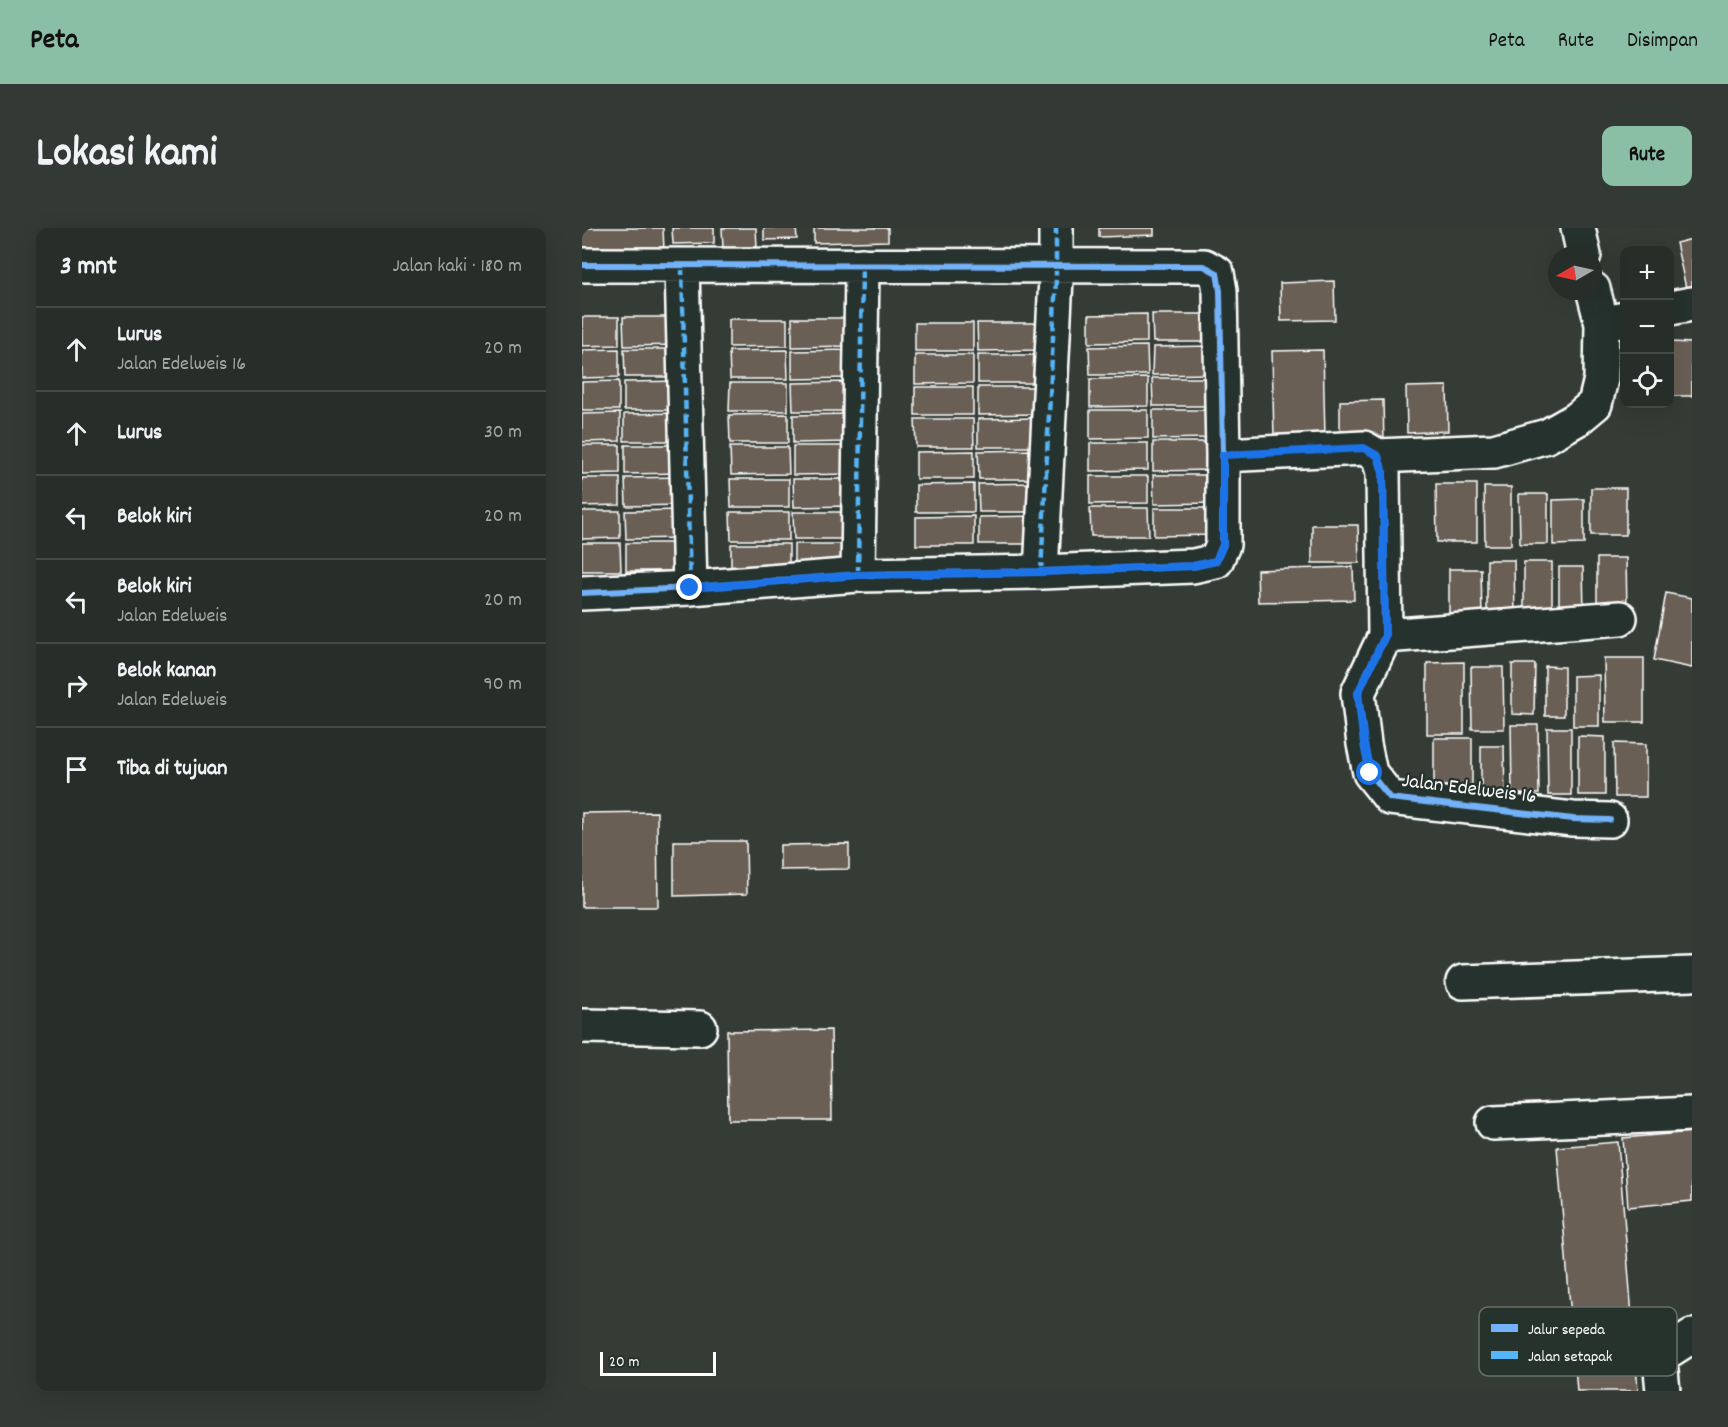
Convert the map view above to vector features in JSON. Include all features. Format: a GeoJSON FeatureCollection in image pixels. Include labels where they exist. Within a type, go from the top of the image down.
{"type":"FeatureCollection","features":[{"type":"Feature","properties":{"kind":"street"},"geometry":{"type":"LineString","coordinates":[[1041,572],[1056,228]]}},
{"type":"Feature","properties":{"kind":"street"},"geometry":{"type":"LineString","coordinates":[[1578,228],[1582,246]]}},
{"type":"Feature","properties":{"kind":"street"},"geometry":{"type":"LineString","coordinates":[[582,265],[1204,266],[1217,273],[1220,291],[1223,455],[1223,545],[1216,561],[1193,566],[1041,572],[858,575],[690,588],[582,593]]}},
{"type":"Feature","properties":{"kind":"street"},"geometry":{"type":"LineString","coordinates":[[858,575],[862,265]]}},
{"type":"Feature","properties":{"kind":"street"},"geometry":{"type":"LineString","coordinates":[[682,266],[690,588]]}},
{"type":"Feature","properties":{"kind":"street"},"geometry":{"type":"LineString","coordinates":[[1223,455],[1364,448],[1378,456],[1494,451],[1547,436],[1577,419],[1595,404],[1613,321],[1600,300]]}},
{"type":"Feature","properties":{"kind":"street"},"geometry":{"type":"LineString","coordinates":[[1674,307],[1692,304]]}},
{"type":"Feature","properties":{"kind":"street"},"geometry":{"type":"LineString","coordinates":[[1378,456],[1383,472],[1385,636],[1620,618]]}},
{"type":"Feature","properties":{"kind":"street","name":"Jalan Edelweis 16"},"geometry":{"type":"LineString","coordinates":[[1385,636],[1358,693],[1370,773],[1390,798],[1573,819],[1610,820]]}},
{"type":"Feature","properties":{"kind":"street"},"geometry":{"type":"LineString","coordinates":[[1463,982],[1692,974]]}},
{"type":"Feature","properties":{"kind":"street"},"geometry":{"type":"LineString","coordinates":[[582,1026],[700,1028]]}},
{"type":"Feature","properties":{"kind":"street"},"geometry":{"type":"LineString","coordinates":[[1493,1123],[1692,1114]]}},
{"type":"Feature","properties":{"kind":"street"},"geometry":{"type":"LineString","coordinates":[[1677,1345],[1692,1336]]}},
{"type":"Feature","properties":{"kind":"street"},"geometry":{"type":"LineString","coordinates":[[1662,1376],[1663,1391]]}},
{"type":"Feature","properties":{"kind":"building"},"geometry":{"type":"Polygon","coordinates":[[[582,228],[663,228],[664,251],[582,253],[582,228]]]}},
{"type":"Feature","properties":{"kind":"building"},"geometry":{"type":"Polygon","coordinates":[[[672,228],[714,228],[714,243],[673,244],[672,228]]]}},
{"type":"Feature","properties":{"kind":"building"},"geometry":{"type":"Polygon","coordinates":[[[722,228],[756,228],[757,247],[723,248],[722,228]]]}},
{"type":"Feature","properties":{"kind":"building"},"geometry":{"type":"Polygon","coordinates":[[[764,228],[796,228],[797,239],[764,240],[764,228]]]}},
{"type":"Feature","properties":{"kind":"building"},"geometry":{"type":"Polygon","coordinates":[[[814,228],[888,228],[888,241],[814,243],[814,228]]]}},
{"type":"Feature","properties":{"kind":"building"},"geometry":{"type":"Polygon","coordinates":[[[1099,228],[1154,228],[1154,235],[1099,237],[1099,228]]]}},
{"type":"Feature","properties":{"kind":"building"},"geometry":{"type":"Polygon","coordinates":[[[1692,239],[1692,296],[1688,297],[1676,243],[1692,239]]]}},
{"type":"Feature","properties":{"kind":"building"},"geometry":{"type":"Polygon","coordinates":[[[1334,281],[1335,320],[1281,321],[1280,283],[1334,281]]]}},
{"type":"Feature","properties":{"kind":"building"},"geometry":{"type":"Polygon","coordinates":[[[1147,314],[1147,342],[1089,343],[1089,315],[1147,314]]]}},
{"type":"Feature","properties":{"kind":"building"},"geometry":{"type":"Polygon","coordinates":[[[1152,314],[1210,314],[1211,342],[1153,342],[1152,314]]]}},
{"type":"Feature","properties":{"kind":"building"},"geometry":{"type":"Polygon","coordinates":[[[582,317],[619,317],[619,345],[582,346],[582,317]]]}},
{"type":"Feature","properties":{"kind":"building"},"geometry":{"type":"Polygon","coordinates":[[[623,317],[682,317],[682,345],[624,346],[623,317]]]}},
{"type":"Feature","properties":{"kind":"building"},"geometry":{"type":"Polygon","coordinates":[[[792,318],[850,318],[850,346],[792,347],[792,318]]]}},
{"type":"Feature","properties":{"kind":"building"},"geometry":{"type":"Polygon","coordinates":[[[729,319],[787,319],[787,346],[729,347],[729,319]]]}},
{"type":"Feature","properties":{"kind":"building"},"geometry":{"type":"Polygon","coordinates":[[[915,323],[973,323],[973,351],[915,351],[915,323]]]}},
{"type":"Feature","properties":{"kind":"building"},"geometry":{"type":"Polygon","coordinates":[[[977,323],[1036,323],[1036,350],[978,351],[977,323]]]}},
{"type":"Feature","properties":{"kind":"building"},"geometry":{"type":"Polygon","coordinates":[[[1674,342],[1692,343],[1692,396],[1674,396],[1674,342]]]}},
{"type":"Feature","properties":{"kind":"building"},"geometry":{"type":"Polygon","coordinates":[[[1147,346],[1148,375],[1090,375],[1089,347],[1147,346]]]}},
{"type":"Feature","properties":{"kind":"building"},"geometry":{"type":"Polygon","coordinates":[[[1211,346],[1211,374],[1152,375],[1153,347],[1211,346]]]}},
{"type":"Feature","properties":{"kind":"building"},"geometry":{"type":"Polygon","coordinates":[[[619,349],[619,377],[582,378],[582,350],[619,349]]]}},
{"type":"Feature","properties":{"kind":"building"},"geometry":{"type":"Polygon","coordinates":[[[624,349],[682,349],[683,377],[625,377],[624,349]]]}},
{"type":"Feature","properties":{"kind":"building"},"geometry":{"type":"Polygon","coordinates":[[[787,350],[788,379],[730,379],[729,351],[787,350]]]}},
{"type":"Feature","properties":{"kind":"building"},"geometry":{"type":"Polygon","coordinates":[[[850,350],[851,378],[792,379],[792,351],[850,350]]]}},
{"type":"Feature","properties":{"kind":"building"},"geometry":{"type":"Polygon","coordinates":[[[1323,350],[1325,438],[1274,439],[1272,351],[1323,350]]]}},
{"type":"Feature","properties":{"kind":"building"},"geometry":{"type":"Polygon","coordinates":[[[915,355],[973,355],[973,383],[915,384],[915,355]]]}},
{"type":"Feature","properties":{"kind":"building"},"geometry":{"type":"Polygon","coordinates":[[[978,355],[1036,355],[1036,383],[978,383],[978,355]]]}},
{"type":"Feature","properties":{"kind":"building"},"geometry":{"type":"Polygon","coordinates":[[[1148,378],[1148,406],[1090,407],[1090,379],[1148,378]]]}},
{"type":"Feature","properties":{"kind":"building"},"geometry":{"type":"Polygon","coordinates":[[[1152,378],[1211,378],[1211,406],[1153,406],[1152,378]]]}},
{"type":"Feature","properties":{"kind":"building"},"geometry":{"type":"Polygon","coordinates":[[[619,381],[619,410],[582,410],[582,382],[619,381]]]}},
{"type":"Feature","properties":{"kind":"building"},"geometry":{"type":"Polygon","coordinates":[[[683,381],[683,410],[624,410],[624,382],[683,381]]]}},
{"type":"Feature","properties":{"kind":"building"},"geometry":{"type":"Polygon","coordinates":[[[851,382],[851,411],[793,411],[792,383],[851,382]]]}},
{"type":"Feature","properties":{"kind":"building"},"geometry":{"type":"Polygon","coordinates":[[[730,383],[788,383],[788,411],[729,411],[730,383]]]}},
{"type":"Feature","properties":{"kind":"building"},"geometry":{"type":"Polygon","coordinates":[[[1447,386],[1448,431],[1407,433],[1406,387],[1447,386]]]}},
{"type":"Feature","properties":{"kind":"building"},"geometry":{"type":"Polygon","coordinates":[[[915,387],[973,387],[973,415],[915,415],[915,387]]]}},
{"type":"Feature","properties":{"kind":"building"},"geometry":{"type":"Polygon","coordinates":[[[978,387],[1036,387],[1037,414],[978,415],[978,387]]]}},
{"type":"Feature","properties":{"kind":"building"},"geometry":{"type":"Polygon","coordinates":[[[1383,400],[1384,445],[1340,446],[1340,401],[1383,400]]]}},
{"type":"Feature","properties":{"kind":"building"},"geometry":{"type":"Polygon","coordinates":[[[1090,410],[1148,410],[1148,438],[1090,439],[1090,410]]]}},
{"type":"Feature","properties":{"kind":"building"},"geometry":{"type":"Polygon","coordinates":[[[1153,410],[1211,410],[1212,438],[1153,439],[1153,410]]]}},
{"type":"Feature","properties":{"kind":"building"},"geometry":{"type":"Polygon","coordinates":[[[620,413],[620,441],[582,442],[582,414],[620,413]]]}},
{"type":"Feature","properties":{"kind":"building"},"geometry":{"type":"Polygon","coordinates":[[[683,413],[683,441],[624,441],[624,414],[683,413]]]}},
{"type":"Feature","properties":{"kind":"building"},"geometry":{"type":"Polygon","coordinates":[[[788,414],[788,443],[730,443],[729,415],[788,414]]]}},
{"type":"Feature","properties":{"kind":"building"},"geometry":{"type":"Polygon","coordinates":[[[851,414],[851,442],[793,443],[793,415],[851,414]]]}},
{"type":"Feature","properties":{"kind":"building"},"geometry":{"type":"Polygon","coordinates":[[[1037,418],[1037,447],[978,447],[978,419],[1037,418]]]}},
{"type":"Feature","properties":{"kind":"building"},"geometry":{"type":"Polygon","coordinates":[[[915,419],[973,419],[974,447],[916,447],[915,419]]]}},
{"type":"Feature","properties":{"kind":"building"},"geometry":{"type":"Polygon","coordinates":[[[1153,442],[1212,442],[1212,470],[1153,471],[1153,442]]]}},
{"type":"Feature","properties":{"kind":"building"},"geometry":{"type":"Polygon","coordinates":[[[1090,443],[1148,443],[1148,470],[1090,471],[1090,443]]]}},
{"type":"Feature","properties":{"kind":"building"},"geometry":{"type":"Polygon","coordinates":[[[582,445],[620,445],[620,473],[582,474],[582,445]]]}},
{"type":"Feature","properties":{"kind":"building"},"geometry":{"type":"Polygon","coordinates":[[[625,445],[683,445],[683,473],[625,474],[625,445]]]}},
{"type":"Feature","properties":{"kind":"building"},"geometry":{"type":"Polygon","coordinates":[[[793,446],[851,446],[851,474],[793,475],[793,446]]]}},
{"type":"Feature","properties":{"kind":"building"},"geometry":{"type":"Polygon","coordinates":[[[730,447],[788,447],[789,474],[731,475],[730,447]]]}},
{"type":"Feature","properties":{"kind":"building"},"geometry":{"type":"Polygon","coordinates":[[[1037,450],[1037,479],[979,479],[978,451],[1037,450]]]}},
{"type":"Feature","properties":{"kind":"building"},"geometry":{"type":"Polygon","coordinates":[[[974,451],[974,479],[916,479],[916,452],[974,451]]]}},
{"type":"Feature","properties":{"kind":"building"},"geometry":{"type":"Polygon","coordinates":[[[1153,475],[1212,475],[1212,503],[1154,504],[1153,475]]]}},
{"type":"Feature","properties":{"kind":"building"},"geometry":{"type":"Polygon","coordinates":[[[1090,476],[1148,476],[1148,503],[1090,504],[1090,476]]]}},
{"type":"Feature","properties":{"kind":"building"},"geometry":{"type":"Polygon","coordinates":[[[683,477],[684,505],[626,506],[625,478],[683,477]]]}},
{"type":"Feature","properties":{"kind":"building"},"geometry":{"type":"Polygon","coordinates":[[[582,478],[620,478],[620,505],[582,506],[582,478]]]}},
{"type":"Feature","properties":{"kind":"building"},"geometry":{"type":"Polygon","coordinates":[[[730,479],[789,479],[789,507],[731,507],[730,479]]]}},
{"type":"Feature","properties":{"kind":"building"},"geometry":{"type":"Polygon","coordinates":[[[793,479],[851,479],[852,506],[794,507],[793,479]]]}},
{"type":"Feature","properties":{"kind":"building"},"geometry":{"type":"Polygon","coordinates":[[[1037,483],[1037,512],[979,512],[978,484],[1037,483]]]}},
{"type":"Feature","properties":{"kind":"building"},"geometry":{"type":"Polygon","coordinates":[[[974,484],[974,512],[916,512],[916,485],[974,484]]]}},
{"type":"Feature","properties":{"kind":"building"},"geometry":{"type":"Polygon","coordinates":[[[1436,484],[1477,484],[1477,542],[1437,542],[1436,484]]]}},
{"type":"Feature","properties":{"kind":"building"},"geometry":{"type":"Polygon","coordinates":[[[1484,487],[1511,487],[1511,545],[1485,545],[1484,487]]]}},
{"type":"Feature","properties":{"kind":"building"},"geometry":{"type":"Polygon","coordinates":[[[1591,488],[1626,488],[1626,535],[1591,535],[1591,488]]]}},
{"type":"Feature","properties":{"kind":"building"},"geometry":{"type":"Polygon","coordinates":[[[1519,494],[1548,494],[1548,544],[1520,544],[1519,494]]]}},
{"type":"Feature","properties":{"kind":"building"},"geometry":{"type":"Polygon","coordinates":[[[1584,499],[1584,544],[1553,545],[1553,500],[1584,499]]]}},
{"type":"Feature","properties":{"kind":"building"},"geometry":{"type":"Polygon","coordinates":[[[1090,508],[1148,508],[1149,536],[1091,536],[1090,508]]]}},
{"type":"Feature","properties":{"kind":"building"},"geometry":{"type":"Polygon","coordinates":[[[1154,508],[1212,508],[1212,535],[1154,536],[1154,508]]]}},
{"type":"Feature","properties":{"kind":"building"},"geometry":{"type":"Polygon","coordinates":[[[683,510],[684,538],[626,539],[625,511],[683,510]]]}},
{"type":"Feature","properties":{"kind":"building"},"geometry":{"type":"Polygon","coordinates":[[[582,511],[620,511],[620,538],[582,539],[582,511]]]}},
{"type":"Feature","properties":{"kind":"building"},"geometry":{"type":"Polygon","coordinates":[[[730,512],[789,512],[789,540],[731,540],[730,512]]]}},
{"type":"Feature","properties":{"kind":"building"},"geometry":{"type":"Polygon","coordinates":[[[793,512],[851,512],[852,539],[794,539],[793,512]]]}},
{"type":"Feature","properties":{"kind":"building"},"geometry":{"type":"Polygon","coordinates":[[[974,516],[974,545],[916,545],[916,517],[974,516]]]}},
{"type":"Feature","properties":{"kind":"building"},"geometry":{"type":"Polygon","coordinates":[[[1037,516],[1038,544],[979,544],[979,517],[1037,516]]]}},
{"type":"Feature","properties":{"kind":"building"},"geometry":{"type":"Polygon","coordinates":[[[1312,525],[1358,525],[1359,563],[1312,563],[1312,525]]]}},
{"type":"Feature","properties":{"kind":"building"},"geometry":{"type":"Polygon","coordinates":[[[582,543],[620,543],[621,571],[582,571],[582,543]]]}},
{"type":"Feature","properties":{"kind":"building"},"geometry":{"type":"Polygon","coordinates":[[[626,543],[684,543],[684,571],[626,571],[626,543]]]}},
{"type":"Feature","properties":{"kind":"building"},"geometry":{"type":"Polygon","coordinates":[[[731,544],[789,544],[789,572],[731,573],[731,544]]]}},
{"type":"Feature","properties":{"kind":"building"},"geometry":{"type":"Polygon","coordinates":[[[794,544],[852,544],[852,572],[794,572],[794,544]]]}},
{"type":"Feature","properties":{"kind":"building"},"geometry":{"type":"Polygon","coordinates":[[[1597,558],[1626,558],[1627,611],[1597,612],[1597,558]]]}},
{"type":"Feature","properties":{"kind":"building"},"geometry":{"type":"Polygon","coordinates":[[[1487,560],[1514,560],[1515,619],[1487,619],[1487,560]]]}},
{"type":"Feature","properties":{"kind":"building"},"geometry":{"type":"Polygon","coordinates":[[[1524,562],[1552,562],[1552,618],[1524,618],[1524,562]]]}},
{"type":"Feature","properties":{"kind":"building"},"geometry":{"type":"Polygon","coordinates":[[[1353,567],[1354,600],[1258,602],[1257,570],[1353,567]]]}},
{"type":"Feature","properties":{"kind":"building"},"geometry":{"type":"Polygon","coordinates":[[[1559,567],[1583,567],[1584,614],[1559,614],[1559,567]]]}},
{"type":"Feature","properties":{"kind":"building"},"geometry":{"type":"Polygon","coordinates":[[[1449,569],[1481,569],[1482,620],[1449,620],[1449,569]]]}},
{"type":"Feature","properties":{"kind":"building"},"geometry":{"type":"Polygon","coordinates":[[[1666,593],[1692,598],[1692,668],[1654,660],[1666,593]]]}},
{"type":"Feature","properties":{"kind":"building"},"geometry":{"type":"Polygon","coordinates":[[[1604,658],[1644,658],[1644,722],[1605,722],[1604,658]]]}},
{"type":"Feature","properties":{"kind":"building"},"geometry":{"type":"Polygon","coordinates":[[[1464,662],[1464,734],[1427,734],[1427,663],[1464,662]]]}},
{"type":"Feature","properties":{"kind":"building"},"geometry":{"type":"Polygon","coordinates":[[[1512,664],[1535,664],[1534,715],[1512,714],[1512,664]]]}},
{"type":"Feature","properties":{"kind":"building"},"geometry":{"type":"Polygon","coordinates":[[[1545,666],[1564,667],[1564,716],[1545,716],[1545,666]]]}},
{"type":"Feature","properties":{"kind":"building"},"geometry":{"type":"Polygon","coordinates":[[[1471,667],[1503,667],[1504,729],[1472,729],[1471,667]]]}},
{"type":"Feature","properties":{"kind":"building"},"geometry":{"type":"Polygon","coordinates":[[[1599,675],[1599,726],[1573,726],[1573,676],[1599,675]]]}},
{"type":"Feature","properties":{"kind":"building"},"geometry":{"type":"Polygon","coordinates":[[[1511,725],[1538,725],[1539,794],[1512,794],[1511,725]]]}},
{"type":"Feature","properties":{"kind":"building"},"geometry":{"type":"Polygon","coordinates":[[[1547,728],[1571,728],[1571,795],[1548,795],[1547,728]]]}},
{"type":"Feature","properties":{"kind":"building"},"geometry":{"type":"Polygon","coordinates":[[[1578,736],[1605,737],[1605,795],[1578,795],[1578,736]]]}},
{"type":"Feature","properties":{"kind":"building"},"geometry":{"type":"Polygon","coordinates":[[[1434,738],[1472,738],[1472,802],[1434,802],[1434,738]]]}},
{"type":"Feature","properties":{"kind":"building"},"geometry":{"type":"Polygon","coordinates":[[[1614,743],[1646,744],[1646,797],[1615,797],[1614,743]]]}},
{"type":"Feature","properties":{"kind":"building"},"geometry":{"type":"Polygon","coordinates":[[[1481,746],[1504,746],[1505,800],[1481,800],[1481,746]]]}},
{"type":"Feature","properties":{"kind":"building"},"geometry":{"type":"Polygon","coordinates":[[[657,812],[658,907],[582,907],[582,813],[657,812]]]}},
{"type":"Feature","properties":{"kind":"building"},"geometry":{"type":"Polygon","coordinates":[[[674,841],[746,841],[747,894],[674,896],[674,841]]]}},
{"type":"Feature","properties":{"kind":"building"},"geometry":{"type":"Polygon","coordinates":[[[849,844],[849,869],[780,870],[780,845],[849,844]]]}},
{"type":"Feature","properties":{"kind":"building"},"geometry":{"type":"Polygon","coordinates":[[[831,1030],[832,1120],[728,1120],[727,1031],[831,1030]]]}},
{"type":"Feature","properties":{"kind":"building"},"geometry":{"type":"Polygon","coordinates":[[[1692,1132],[1692,1201],[1628,1207],[1623,1138],[1692,1132]]]}},
{"type":"Feature","properties":{"kind":"building"},"geometry":{"type":"Polygon","coordinates":[[[1618,1142],[1631,1307],[1570,1307],[1557,1147],[1618,1142]]]}},
{"type":"Feature","properties":{"kind":"building"},"geometry":{"type":"Polygon","coordinates":[[[1576,1376],[1637,1376],[1638,1391],[1577,1391],[1576,1376]]]}},
{"type":"Feature","properties":{"kind":"marked path"},"geometry":{"type":"LineString","coordinates":[[1041,572],[1056,278],[1056,228]]}},
{"type":"Feature","properties":{"kind":"marked path"},"geometry":{"type":"LineString","coordinates":[[858,575],[862,265]]}},
{"type":"Feature","properties":{"kind":"marked path"},"geometry":{"type":"LineString","coordinates":[[682,266],[690,588]]}},
{"type":"Feature","properties":{"kind":"cycle path"},"geometry":{"type":"LineString","coordinates":[[582,265],[1204,266],[1217,273],[1220,291],[1223,455],[1223,545],[1216,561],[1193,566],[1041,572],[858,575],[690,588],[582,593]]}},
{"type":"Feature","properties":{"kind":"cycle path"},"geometry":{"type":"LineString","coordinates":[[1378,456],[1383,472],[1385,636],[1358,693],[1370,773],[1390,798],[1573,819],[1610,820]]}},
{"type":"Feature","properties":{"kind":"route"},"geometry":{"type":"LineString","coordinates":[[690,588],[858,575],[1041,572],[1193,566],[1216,561],[1223,545],[1223,455],[1364,448],[1378,456],[1383,472],[1385,636],[1358,693],[1370,773]]}}]}
